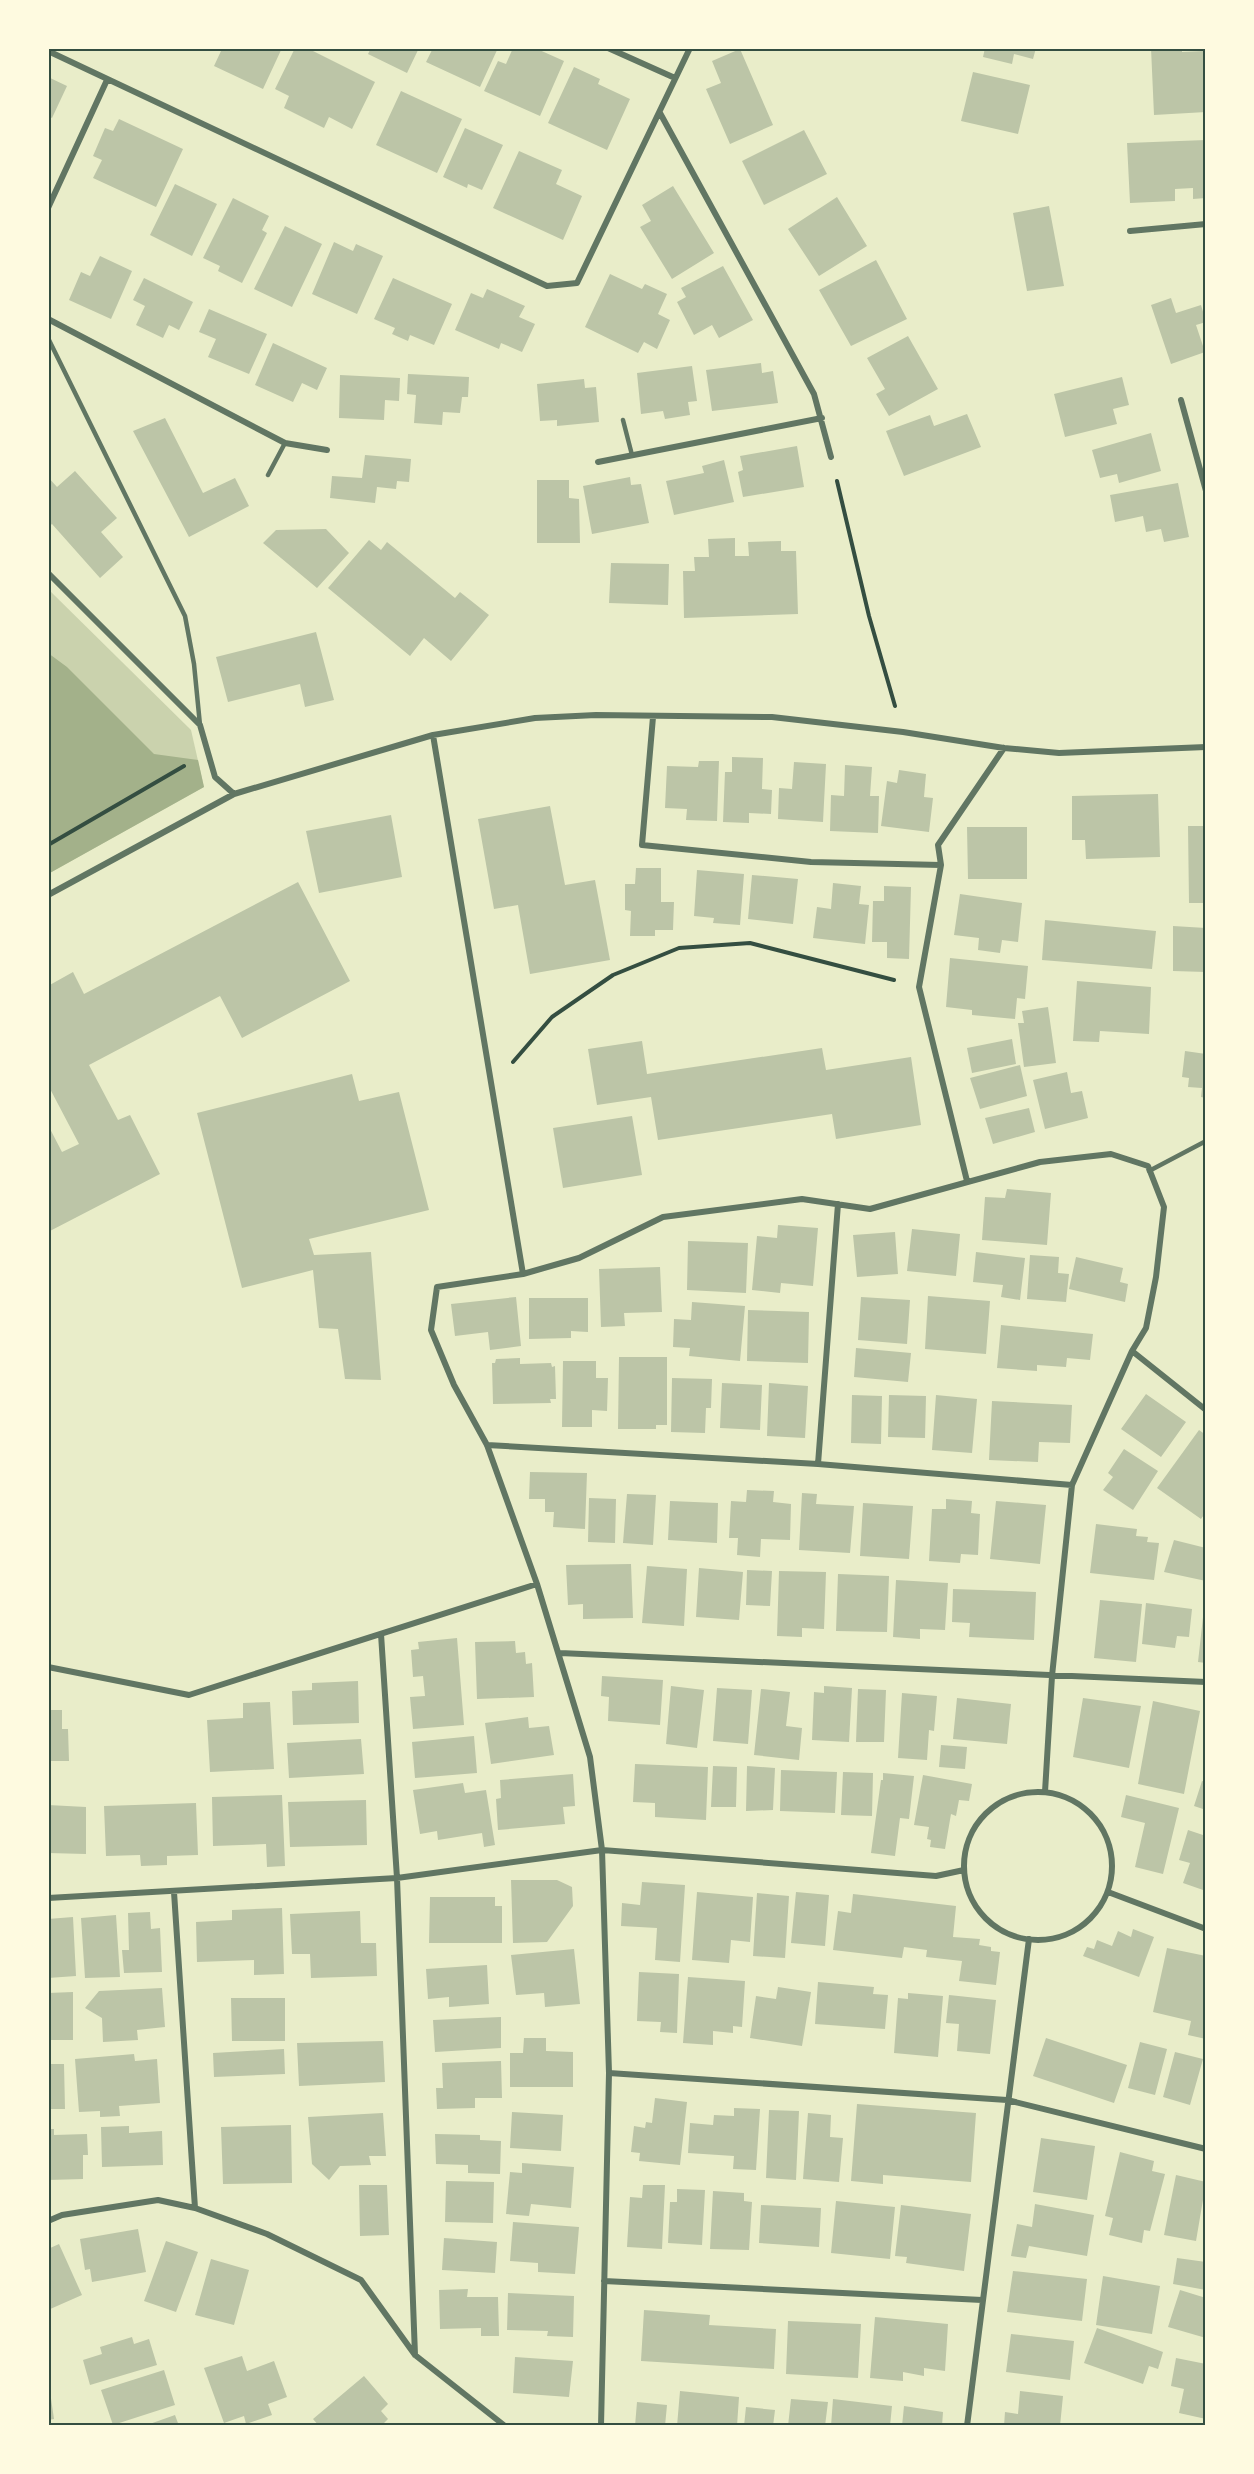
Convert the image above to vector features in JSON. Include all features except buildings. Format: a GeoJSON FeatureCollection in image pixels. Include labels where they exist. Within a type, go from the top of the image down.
{"type":"FeatureCollection","features":[{"type":"Feature","properties":{"kind":"street"},"geometry":{"type":"LineString","coordinates":[[608,48],[675,78]]}},
{"type":"Feature","properties":{"kind":"street"},"geometry":{"type":"LineString","coordinates":[[48,51],[548,286],[578,284],[690,48]]}},
{"type":"Feature","properties":{"kind":"street"},"geometry":{"type":"LineString","coordinates":[[48,208],[106,80]]}},
{"type":"Feature","properties":{"kind":"street"},"geometry":{"type":"LineString","coordinates":[[660,113],[814,394],[831,457]]}},
{"type":"Feature","properties":{"kind":"street"},"geometry":{"type":"LineString","coordinates":[[1130,231],[1206,225]]}},
{"type":"Feature","properties":{"kind":"street"},"geometry":{"type":"LineString","coordinates":[[48,319],[285,443],[327,450]]}},
{"type":"Feature","properties":{"kind":"street"},"geometry":{"type":"LineString","coordinates":[[1181,400],[1206,491]]}},
{"type":"Feature","properties":{"kind":"street"},"geometry":{"type":"LineString","coordinates":[[598,462],[822,418]]}},
{"type":"Feature","properties":{"kind":"street"},"geometry":{"type":"LineString","coordinates":[[48,573],[200,724],[215,777],[234,794]]}},
{"type":"Feature","properties":{"kind":"street"},"geometry":{"type":"LineString","coordinates":[[48,895],[234,794],[433,735],[535,718],[596,715],[772,717],[903,732],[1004,748],[1059,753],[1206,747]]}},
{"type":"Feature","properties":{"kind":"street"},"geometry":{"type":"LineString","coordinates":[[653,717],[642,845],[810,862],[940,865]]}},
{"type":"Feature","properties":{"kind":"street"},"geometry":{"type":"LineString","coordinates":[[433,735],[523,1274]]}},
{"type":"Feature","properties":{"kind":"street"},"geometry":{"type":"LineString","coordinates":[[967,1181],[919,987],[940,865],[938,845],[1004,748]]}},
{"type":"Feature","properties":{"kind":"street"},"geometry":{"type":"LineString","coordinates":[[601,2426],[609,2073],[602,1851],[590,1757],[560,1653],[487,1445],[454,1385],[431,1330],[437,1287],[523,1274],[579,1258],[663,1217],[802,1199],[870,1209],[1040,1162],[1111,1154],[1148,1166],[1164,1207],[1156,1277],[1146,1328],[1132,1351],[1072,1485],[1052,1676],[1045,1792]]}},
{"type":"Feature","properties":{"kind":"street"},"geometry":{"type":"LineString","coordinates":[[818,1464],[838,1204]]}},
{"type":"Feature","properties":{"kind":"street"},"geometry":{"type":"LineString","coordinates":[[1132,1351],[1206,1410]]}},
{"type":"Feature","properties":{"kind":"street"},"geometry":{"type":"LineString","coordinates":[[487,1445],[818,1464],[1072,1485]]}},
{"type":"Feature","properties":{"kind":"street"},"geometry":{"type":"LineString","coordinates":[[48,1667],[189,1695],[537,1584]]}},
{"type":"Feature","properties":{"kind":"street"},"geometry":{"type":"LineString","coordinates":[[381,1634],[397,1878],[415,2355]]}},
{"type":"Feature","properties":{"kind":"street"},"geometry":{"type":"LineString","coordinates":[[560,1653],[1206,1682]]}},
{"type":"Feature","properties":{"kind":"street"},"geometry":{"type":"LineString","coordinates":[[1045,1792],[1067,1797],[1086,1809],[1102,1826],[1110,1846],[1113,1869],[1108,1892],[1095,1913],[1077,1929],[1054,1938],[1029,1940],[1005,1932],[984,1916],[970,1895],[964,1870],[967,1844],[978,1822],[996,1804],[1019,1794],[1045,1792]]}},
{"type":"Feature","properties":{"kind":"street"},"geometry":{"type":"LineString","coordinates":[[48,1898],[397,1878],[602,1851],[936,1876],[964,1870]]}},
{"type":"Feature","properties":{"kind":"street"},"geometry":{"type":"LineString","coordinates":[[174,1892],[195,2208]]}},
{"type":"Feature","properties":{"kind":"street"},"geometry":{"type":"LineString","coordinates":[[1108,1892],[1206,1929]]}},
{"type":"Feature","properties":{"kind":"street"},"geometry":{"type":"LineString","coordinates":[[967,2426],[1029,1940]]}},
{"type":"Feature","properties":{"kind":"street"},"geometry":{"type":"LineString","coordinates":[[609,2073],[1007,2100],[1206,2149]]}},
{"type":"Feature","properties":{"kind":"street"},"geometry":{"type":"LineString","coordinates":[[48,2221],[62,2215],[158,2200],[195,2208],[267,2234],[361,2280],[415,2355],[505,2426]]}},
{"type":"Feature","properties":{"kind":"street"},"geometry":{"type":"LineString","coordinates":[[604,2282],[982,2300]]}},
{"type":"Feature","properties":{"kind":"lane"},"geometry":{"type":"LineString","coordinates":[[48,338],[185,616],[194,664],[200,724]]}},
{"type":"Feature","properties":{"kind":"lane"},"geometry":{"type":"LineString","coordinates":[[623,420],[632,455]]}},
{"type":"Feature","properties":{"kind":"lane"},"geometry":{"type":"LineString","coordinates":[[268,475],[285,443]]}},
{"type":"Feature","properties":{"kind":"lane"},"geometry":{"type":"LineString","coordinates":[[1149,1171],[1206,1141]]}},
{"type":"Feature","properties":{"kind":"path"},"geometry":{"type":"LineString","coordinates":[[831,457],[869,616],[903,732]]}},
{"type":"Feature","properties":{"kind":"path"},"geometry":{"type":"LineString","coordinates":[[48,845],[208,752]]}},
{"type":"Feature","properties":{"kind":"path"},"geometry":{"type":"LineString","coordinates":[[491,1087],[552,1017],[613,975],[679,948],[750,943],[919,987]]}},
{"type":"Feature","properties":{"kind":"shaded area"},"geometry":{"type":"Polygon","coordinates":[[[48,589],[191,730],[204,787],[48,874],[48,589]]]}},
{"type":"Feature","properties":{"kind":"shaded area"},"geometry":{"type":"Polygon","coordinates":[[[48,653],[67,667],[154,754],[198,760],[204,787],[48,874],[48,653]]]}}]}
